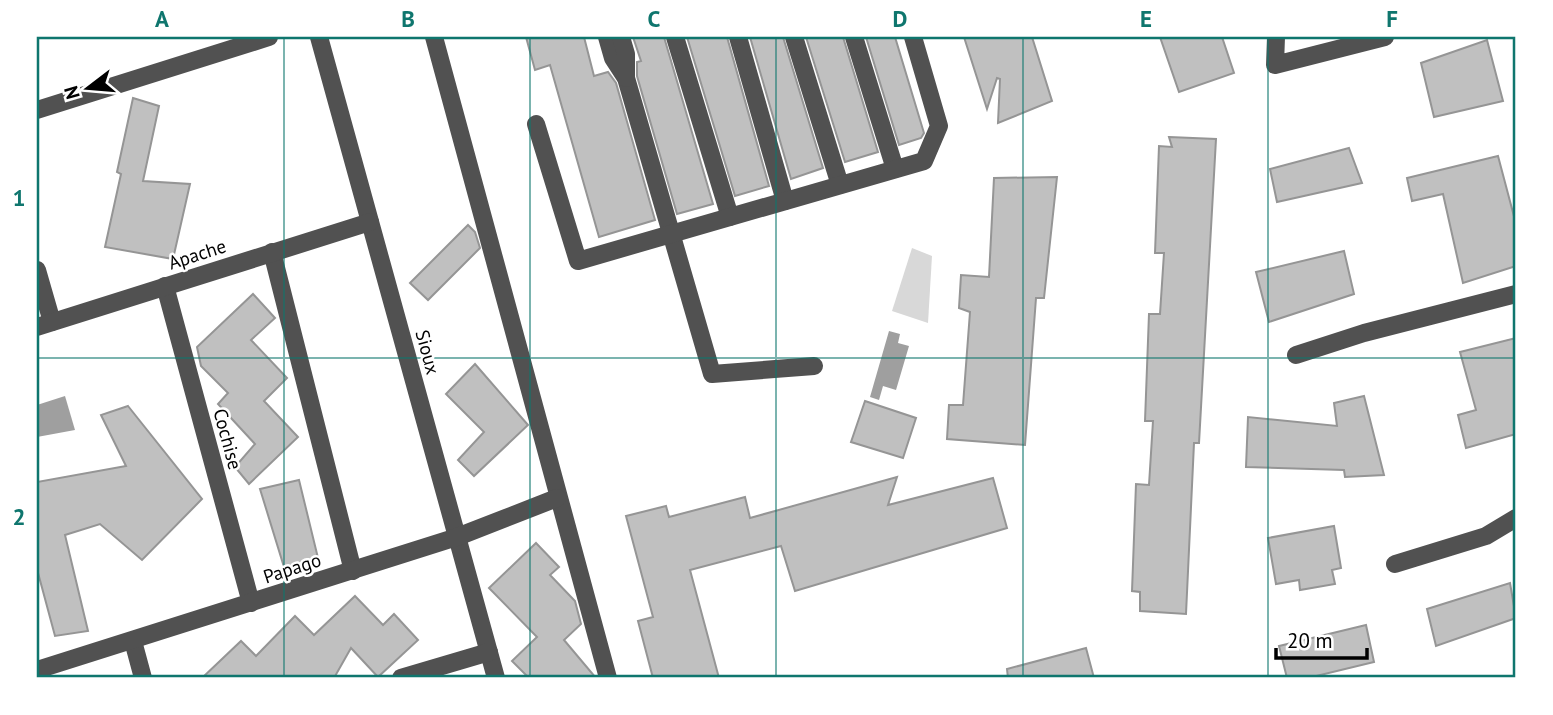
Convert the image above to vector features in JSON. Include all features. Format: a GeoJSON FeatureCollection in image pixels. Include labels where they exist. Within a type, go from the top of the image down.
{"type":"FeatureCollection","features":[{"type":"Feature","properties":{"kind":"lane"},"geometry":{"type":"LineString","coordinates":[[37,110],[269,37]]}},
{"type":"Feature","properties":{"kind":"lane","name":"Sioux"},"geometry":{"type":"LineString","coordinates":[[319,37],[496,678]]}},
{"type":"Feature","properties":{"kind":"lane"},"geometry":{"type":"LineString","coordinates":[[434,37],[608,678]]}},
{"type":"Feature","properties":{"kind":"lane"},"geometry":{"type":"LineString","coordinates":[[607,37],[613,58],[626,78]]}},
{"type":"Feature","properties":{"kind":"lane"},"geometry":{"type":"LineString","coordinates":[[621,37],[626,54],[626,78],[712,374],[814,366]]}},
{"type":"Feature","properties":{"kind":"lane"},"geometry":{"type":"LineString","coordinates":[[674,37],[730,217]]}},
{"type":"Feature","properties":{"kind":"lane"},"geometry":{"type":"LineString","coordinates":[[738,37],[785,201]]}},
{"type":"Feature","properties":{"kind":"lane"},"geometry":{"type":"LineString","coordinates":[[794,37],[840,185]]}},
{"type":"Feature","properties":{"kind":"lane"},"geometry":{"type":"LineString","coordinates":[[855,37],[895,169]]}},
{"type":"Feature","properties":{"kind":"lane"},"geometry":{"type":"LineString","coordinates":[[536,124],[578,261],[923,161],[939,126],[913,37]]}},
{"type":"Feature","properties":{"kind":"lane"},"geometry":{"type":"LineString","coordinates":[[1276,37],[1275,65],[1385,37]]}},
{"type":"Feature","properties":{"kind":"lane","name":"Apache"},"geometry":{"type":"LineString","coordinates":[[44,325],[370,222]]}},
{"type":"Feature","properties":{"kind":"lane"},"geometry":{"type":"LineString","coordinates":[[272,253],[353,571]]}},
{"type":"Feature","properties":{"kind":"lane"},"geometry":{"type":"LineString","coordinates":[[37,270],[44,325]]}},
{"type":"Feature","properties":{"kind":"lane","name":"Cochise"},"geometry":{"type":"LineString","coordinates":[[165,286],[251,603]]}},
{"type":"Feature","properties":{"kind":"lane"},"geometry":{"type":"LineString","coordinates":[[1296,355],[1364,333],[1516,294]]}},
{"type":"Feature","properties":{"kind":"lane","name":"Papago"},"geometry":{"type":"LineString","coordinates":[[37,670],[457,537],[557,498]]}},
{"type":"Feature","properties":{"kind":"lane"},"geometry":{"type":"LineString","coordinates":[[1395,564],[1486,536],[1516,518]]}},
{"type":"Feature","properties":{"kind":"lane"},"geometry":{"type":"LineString","coordinates":[[133,641],[144,678]]}},
{"type":"Feature","properties":{"kind":"lane"},"geometry":{"type":"LineString","coordinates":[[401,678],[489,652]]}},
{"type":"Feature","properties":{"kind":"shaded area"},"geometry":{"type":"Polygon","coordinates":[[[912,248],[932,256],[928,323],[892,311],[912,248]]]}},
{"type":"Feature","properties":{"kind":"shaded area"},"geometry":{"type":"Polygon","coordinates":[[[889,331],[900,334],[898,343],[909,346],[896,390],[883,386],[879,400],[870,397],[889,331]]]}},
{"type":"Feature","properties":{"kind":"shaded area"},"geometry":{"type":"Polygon","coordinates":[[[65,396],[75,430],[37,437],[37,405],[65,396]]]}},
{"type":"Feature","properties":{"kind":"building"},"geometry":{"type":"Polygon","coordinates":[[[526,37],[584,37],[594,76],[608,72],[616,83],[655,220],[599,237],[550,65],[535,70],[526,37]]]}},
{"type":"Feature","properties":{"kind":"building"},"geometry":{"type":"Polygon","coordinates":[[[633,37],[664,37],[713,204],[677,214],[637,76],[637,62],[641,61],[633,37]]]}},
{"type":"Feature","properties":{"kind":"building"},"geometry":{"type":"Polygon","coordinates":[[[687,37],[727,37],[769,186],[735,196],[687,37]]]}},
{"type":"Feature","properties":{"kind":"building"},"geometry":{"type":"Polygon","coordinates":[[[750,37],[783,37],[823,168],[791,179],[750,37]]]}},
{"type":"Feature","properties":{"kind":"building"},"geometry":{"type":"Polygon","coordinates":[[[806,37],[843,37],[878,152],[845,162],[806,37]]]}},
{"type":"Feature","properties":{"kind":"building"},"geometry":{"type":"Polygon","coordinates":[[[866,37],[895,37],[924,133],[921,138],[899,145],[866,37]]]}},
{"type":"Feature","properties":{"kind":"building"},"geometry":{"type":"Polygon","coordinates":[[[964,37],[1032,37],[1052,101],[998,123],[1000,79],[997,78],[987,109],[964,37]]]}},
{"type":"Feature","properties":{"kind":"building"},"geometry":{"type":"Polygon","coordinates":[[[1160,37],[1222,37],[1234,73],[1179,92],[1160,37]]]}},
{"type":"Feature","properties":{"kind":"building"},"geometry":{"type":"Polygon","coordinates":[[[1487,40],[1503,101],[1434,117],[1421,63],[1487,40]]]}},
{"type":"Feature","properties":{"kind":"building"},"geometry":{"type":"Polygon","coordinates":[[[133,98],[159,106],[143,181],[190,184],[173,259],[105,247],[121,174],[117,172],[133,98]]]}},
{"type":"Feature","properties":{"kind":"building"},"geometry":{"type":"Polygon","coordinates":[[[1169,137],[1216,139],[1199,443],[1194,443],[1186,614],[1140,611],[1140,592],[1132,591],[1136,484],[1149,485],[1153,421],[1145,421],[1149,314],[1160,314],[1164,253],[1155,253],[1159,146],[1172,147],[1169,137]]]}},
{"type":"Feature","properties":{"kind":"building"},"geometry":{"type":"Polygon","coordinates":[[[1349,148],[1362,183],[1277,202],[1270,169],[1349,148]]]}},
{"type":"Feature","properties":{"kind":"building"},"geometry":{"type":"Polygon","coordinates":[[[1498,156],[1516,224],[1516,266],[1463,283],[1443,194],[1412,201],[1407,178],[1498,156]]]}},
{"type":"Feature","properties":{"kind":"building"},"geometry":{"type":"Polygon","coordinates":[[[1057,177],[1044,298],[1036,298],[1025,445],[947,439],[949,405],[963,405],[970,312],[959,308],[961,275],[989,277],[994,178],[1057,177]]]}},
{"type":"Feature","properties":{"kind":"building"},"geometry":{"type":"Polygon","coordinates":[[[468,225],[475,232],[480,248],[428,300],[410,283],[468,225]]]}},
{"type":"Feature","properties":{"kind":"building"},"geometry":{"type":"Polygon","coordinates":[[[1344,251],[1354,294],[1269,322],[1256,272],[1344,251]]]}},
{"type":"Feature","properties":{"kind":"building"},"geometry":{"type":"Polygon","coordinates":[[[253,294],[275,318],[251,340],[287,378],[264,401],[298,437],[249,484],[235,467],[255,444],[218,404],[228,393],[201,366],[197,347],[253,294]]]}},
{"type":"Feature","properties":{"kind":"building"},"geometry":{"type":"Polygon","coordinates":[[[1516,338],[1516,434],[1466,448],[1458,415],[1476,410],[1460,352],[1516,338]]]}},
{"type":"Feature","properties":{"kind":"building"},"geometry":{"type":"Polygon","coordinates":[[[475,364],[528,425],[474,476],[458,460],[484,432],[446,394],[475,364]]]}},
{"type":"Feature","properties":{"kind":"building"},"geometry":{"type":"Polygon","coordinates":[[[1364,396],[1384,475],[1345,477],[1344,470],[1246,467],[1248,417],[1337,426],[1334,403],[1364,396]]]}},
{"type":"Feature","properties":{"kind":"building"},"geometry":{"type":"Polygon","coordinates":[[[865,401],[916,418],[903,458],[851,442],[865,401]]]}},
{"type":"Feature","properties":{"kind":"building"},"geometry":{"type":"Polygon","coordinates":[[[128,406],[202,499],[142,560],[100,524],[65,535],[88,631],[55,636],[37,569],[37,482],[126,466],[101,415],[128,406]]]}},
{"type":"Feature","properties":{"kind":"building"},"geometry":{"type":"Polygon","coordinates":[[[897,477],[888,505],[993,478],[1007,528],[795,591],[781,546],[690,570],[719,678],[653,678],[638,621],[653,617],[626,516],[666,506],[669,517],[745,497],[750,518],[897,477]]]}},
{"type":"Feature","properties":{"kind":"building"},"geometry":{"type":"Polygon","coordinates":[[[299,480],[318,558],[284,567],[260,489],[299,480]]]}},
{"type":"Feature","properties":{"kind":"building"},"geometry":{"type":"Polygon","coordinates":[[[1334,526],[1341,568],[1332,570],[1335,584],[1300,590],[1299,580],[1276,584],[1268,538],[1334,526]]]}},
{"type":"Feature","properties":{"kind":"building"},"geometry":{"type":"Polygon","coordinates":[[[536,543],[559,567],[550,575],[575,601],[581,624],[564,640],[596,678],[529,678],[512,661],[537,637],[489,588],[536,543]]]}},
{"type":"Feature","properties":{"kind":"building"},"geometry":{"type":"Polygon","coordinates":[[[1510,583],[1516,618],[1436,646],[1427,609],[1510,583]]]}},
{"type":"Feature","properties":{"kind":"building"},"geometry":{"type":"Polygon","coordinates":[[[355,596],[383,625],[394,614],[418,640],[378,677],[351,648],[334,678],[202,678],[241,641],[256,656],[295,616],[314,635],[355,596]]]}},
{"type":"Feature","properties":{"kind":"building"},"geometry":{"type":"Polygon","coordinates":[[[1366,625],[1374,662],[1308,678],[1287,678],[1279,646],[1366,625]]]}},
{"type":"Feature","properties":{"kind":"building"},"geometry":{"type":"Polygon","coordinates":[[[1086,648],[1094,678],[1008,678],[1007,669],[1086,648]]]}}]}
